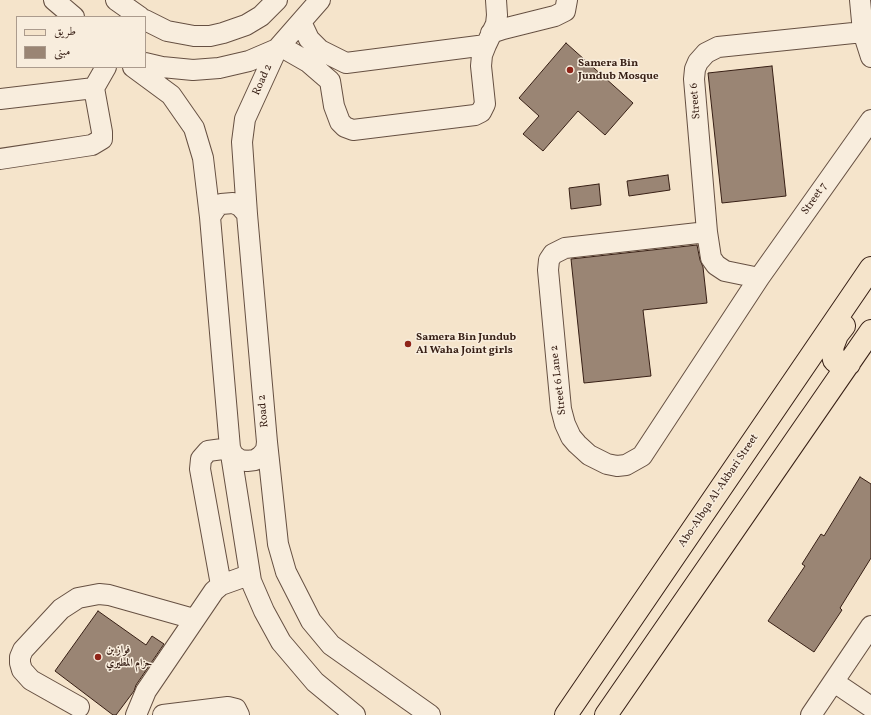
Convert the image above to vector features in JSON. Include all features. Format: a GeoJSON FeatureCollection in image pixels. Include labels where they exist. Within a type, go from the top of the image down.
{"type":"FeatureCollection","features":[{"type":"Feature","properties":{"kind":"main road","name":"Abo-Albqa Al-Akbari Street"},"geometry":{"type":"LineString","coordinates":[[566,715],[871,268]]}},
{"type":"Feature","properties":{"kind":"main road"},"geometry":{"type":"LineString","coordinates":[[849,364],[840,365],[834,360],[832,348],[838,335],[871,285]]}},
{"type":"Feature","properties":{"kind":"main road"},"geometry":{"type":"LineString","coordinates":[[606,715],[871,331]]}},
{"type":"Feature","properties":{"kind":"street"},"geometry":{"type":"LineString","coordinates":[[54,0],[73,16]]}},
{"type":"Feature","properties":{"kind":"street"},"geometry":{"type":"LineString","coordinates":[[116,0],[139,16]]}},
{"type":"Feature","properties":{"kind":"street"},"geometry":{"type":"LineString","coordinates":[[146,20],[167,31],[194,36],[210,36],[246,25],[261,16],[277,0]]}},
{"type":"Feature","properties":{"kind":"street","name":"Road 2"},"geometry":{"type":"LineString","coordinates":[[320,0],[278,48],[246,119],[242,142],[267,442],[278,544],[286,572],[312,621],[332,646],[430,715]]}},
{"type":"Feature","properties":{"kind":"street"},"geometry":{"type":"LineString","coordinates":[[496,0],[496,24],[488,39],[481,66],[485,104],[481,112],[475,115],[353,130],[345,127],[340,122],[334,106],[330,81],[337,68],[346,63],[488,39],[503,29],[555,16],[565,11],[568,0]]}},
{"type":"Feature","properties":{"kind":"street"},"geometry":{"type":"LineString","coordinates":[[860,0],[863,32],[871,57]]}},
{"type":"Feature","properties":{"kind":"street"},"geometry":{"type":"LineString","coordinates":[[301,22],[309,39],[320,50],[346,63]]}},
{"type":"Feature","properties":{"kind":"street","name":"Street 6"},"geometry":{"type":"LineString","coordinates":[[759,278],[725,271],[716,265],[711,258],[707,232],[694,79],[695,68],[706,53],[718,47],[863,32]]}},
{"type":"Feature","properties":{"kind":"street"},"geometry":{"type":"LineString","coordinates":[[278,48],[308,62],[330,81]]}},
{"type":"Feature","properties":{"kind":"street","name":"Road 2"},"geometry":{"type":"LineString","coordinates":[[146,63],[162,67],[192,70],[220,68],[249,61],[278,48]]}},
{"type":"Feature","properties":{"kind":"street"},"geometry":{"type":"LineString","coordinates":[[0,158],[92,145],[102,139],[94,88],[105,68]]}},
{"type":"Feature","properties":{"kind":"street"},"geometry":{"type":"LineString","coordinates":[[134,68],[171,95],[194,128],[203,158],[210,217],[230,448],[249,575],[264,611],[281,642],[315,682],[355,715]]}},
{"type":"Feature","properties":{"kind":"street"},"geometry":{"type":"LineString","coordinates":[[0,99],[94,88]]}},
{"type":"Feature","properties":{"kind":"street","name":"Street 7"},"geometry":{"type":"LineString","coordinates":[[759,278],[871,120]]}},
{"type":"Feature","properties":{"kind":"street"},"geometry":{"type":"LineString","coordinates":[[210,217],[216,208],[221,204],[232,203],[240,206],[247,214]]}},
{"type":"Feature","properties":{"kind":"street","name":"Street 6 Lane 2"},"geometry":{"type":"LineString","coordinates":[[707,232],[565,248],[553,254],[548,270],[562,409],[565,424],[572,437],[589,455],[607,464],[617,466],[626,465],[642,456],[759,278]]}},
{"type":"Feature","properties":{"kind":"street"},"geometry":{"type":"LineString","coordinates":[[230,448],[233,455],[240,460],[247,462],[255,460],[261,456],[266,450],[267,442]]}},
{"type":"Feature","properties":{"kind":"street"},"geometry":{"type":"LineString","coordinates":[[221,585],[200,464],[201,459],[208,451],[230,448]]}},
{"type":"Feature","properties":{"kind":"street"},"geometry":{"type":"LineString","coordinates":[[136,715],[146,691],[214,591],[221,585],[249,575]]}},
{"type":"Feature","properties":{"kind":"street"},"geometry":{"type":"LineString","coordinates":[[79,707],[31,680],[22,670],[20,663],[20,656],[23,650],[61,608],[78,598],[99,594],[109,595],[194,619]]}},
{"type":"Feature","properties":{"kind":"street"},"geometry":{"type":"LineString","coordinates":[[811,715],[871,626]]}},
{"type":"Feature","properties":{"kind":"street"},"geometry":{"type":"LineString","coordinates":[[834,682],[871,707]]}},
{"type":"Feature","properties":{"kind":"street"},"geometry":{"type":"LineString","coordinates":[[163,715],[228,707],[236,709],[239,715]]}},
{"type":"Feature","properties":{"kind":"building","name":"Samera Bin Jundub Mosque"},"geometry":{"type":"Polygon","coordinates":[[[566,43],[633,103],[605,135],[578,111],[543,151],[523,134],[539,116],[519,98],[566,43]]]}},
{"type":"Feature","properties":{"kind":"building"},"geometry":{"type":"Polygon","coordinates":[[[772,66],[786,196],[722,203],[708,73],[772,66]]]}},
{"type":"Feature","properties":{"kind":"building"},"geometry":{"type":"Polygon","coordinates":[[[668,175],[670,190],[629,196],[627,181],[668,175]]]}},
{"type":"Feature","properties":{"kind":"building"},"geometry":{"type":"Polygon","coordinates":[[[599,184],[601,205],[571,209],[569,188],[599,184]]]}},
{"type":"Feature","properties":{"kind":"building"},"geometry":{"type":"Polygon","coordinates":[[[697,245],[703,267],[707,303],[643,310],[651,376],[584,383],[571,259],[697,245]]]}},
{"type":"Feature","properties":{"kind":"building"},"geometry":{"type":"Polygon","coordinates":[[[860,477],[871,484],[871,558],[840,608],[842,610],[814,652],[768,621],[805,566],[802,564],[821,534],[824,536],[860,477]]]}},
{"type":"Feature","properties":{"kind":"building","name":"فواز بن حزام المطيري"},"geometry":{"type":"Polygon","coordinates":[[[98,611],[146,645],[152,636],[164,644],[136,685],[134,691],[116,715],[113,715],[55,671],[98,611]]]}},
{"type":"Feature","properties":{"kind":"place","name":"Samera Bin Jundub Mosque"},"geometry":{"type":"Point","coordinates":[570,70]}},
{"type":"Feature","properties":{"kind":"place","name":"Samera Bin Jundub Al Waha Joint girls"},"geometry":{"type":"Point","coordinates":[408,344]}},
{"type":"Feature","properties":{"kind":"place","name":"فواز بن حزام المطيري"},"geometry":{"type":"Point","coordinates":[98,657]}}]}
